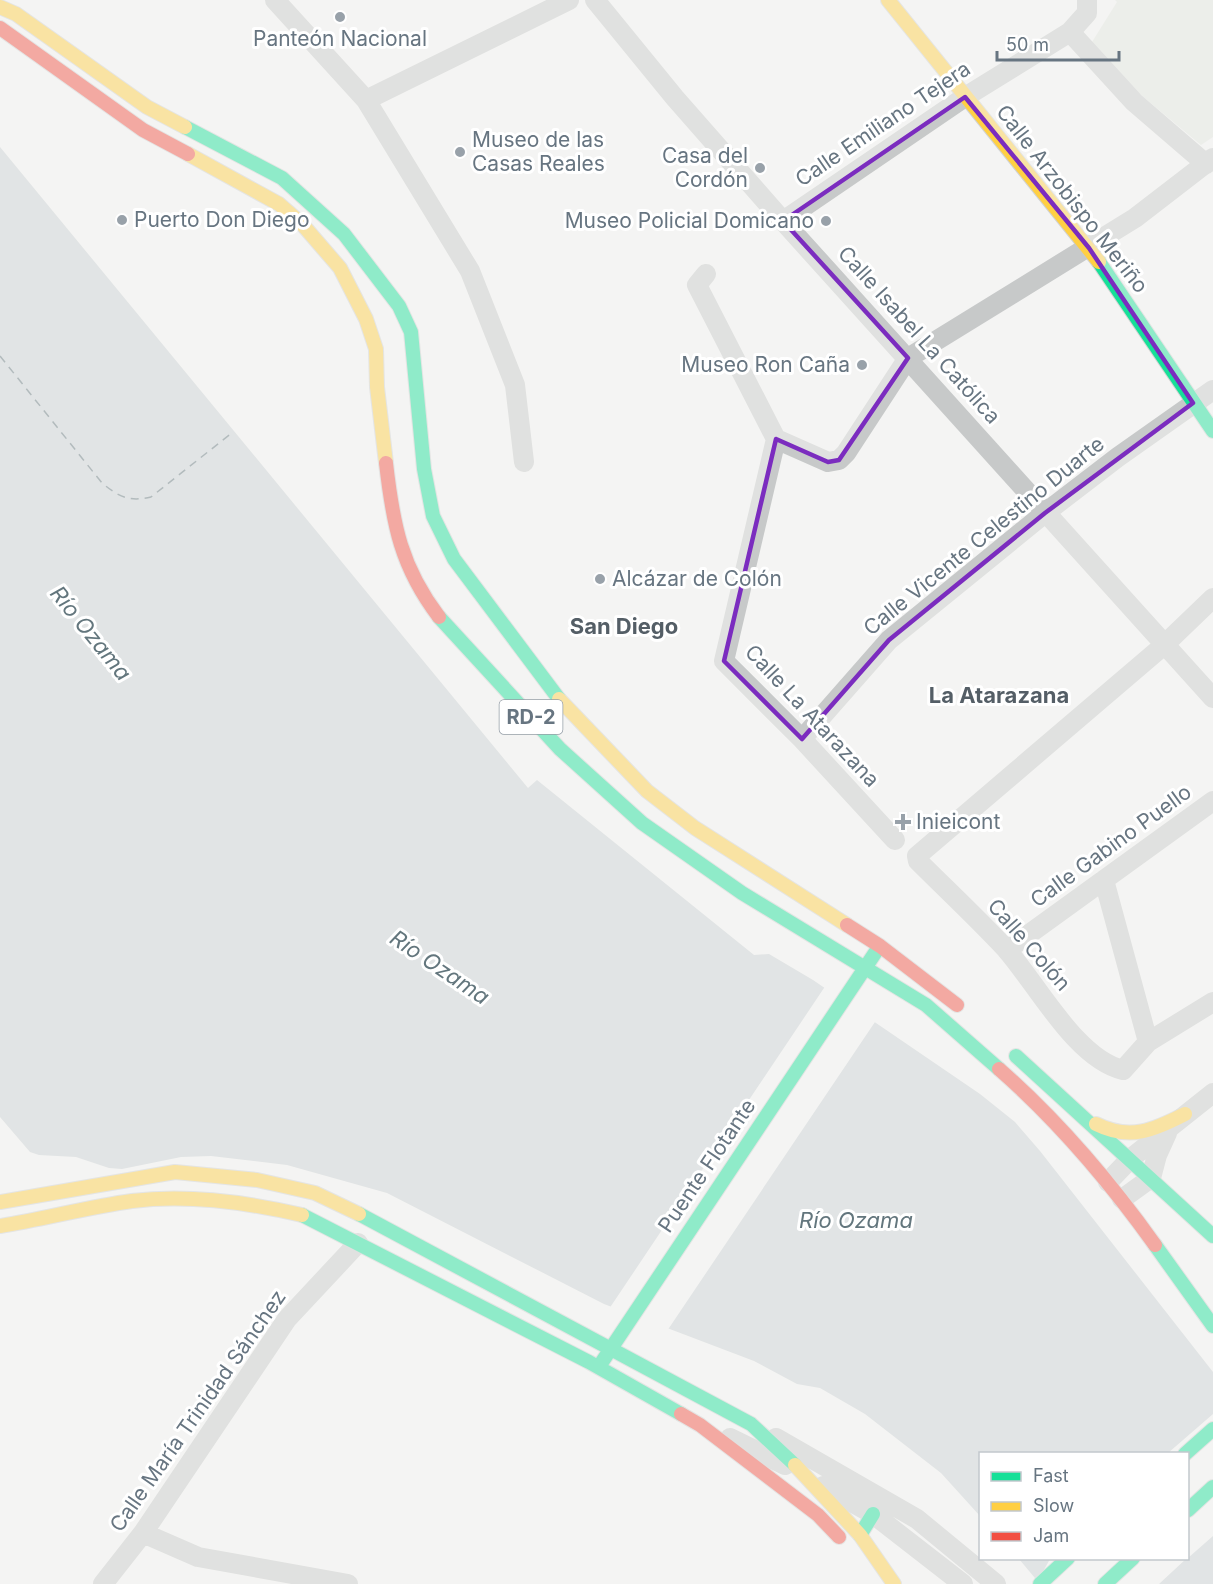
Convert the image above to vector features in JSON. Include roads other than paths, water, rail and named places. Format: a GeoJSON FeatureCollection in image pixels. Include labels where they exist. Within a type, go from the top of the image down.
{"type":"FeatureCollection","features":[{"type":"Feature","properties":{"kind":"main road","name":"Calle Arzobispo Meriño"},"geometry":{"type":"LineString","coordinates":[[888,0],[1089,248],[1213,431]]}},
{"type":"Feature","properties":{"kind":"main road","name":"RD-2"},"geometry":{"type":"LineString","coordinates":[[0,7],[16,14],[147,107],[282,178],[344,234],[399,306],[411,332],[424,469],[433,516],[454,559],[482,600],[564,705],[647,790],[695,828],[879,946],[970,1016]]}},
{"type":"Feature","properties":{"kind":"main road","name":"RD-2"},"geometry":{"type":"LineString","coordinates":[[0,28],[143,130],[254,189],[302,224],[340,268],[366,319],[376,349],[377,387],[391,511],[403,556],[419,591],[444,624],[560,749],[642,823],[742,894],[926,1005],[976,1046],[1028,1095],[1108,1182],[1213,1326]]}},
{"type":"Feature","properties":{"kind":"main road","name":"Puente Flotante"},"geometry":{"type":"LineString","coordinates":[[598,1368],[879,946]]}},
{"type":"Feature","properties":{"kind":"main road"},"geometry":{"type":"LineString","coordinates":[[1009,1050],[1213,1236]]}},
{"type":"Feature","properties":{"kind":"main road"},"geometry":{"type":"LineString","coordinates":[[1084,1117],[1106,1130],[1124,1135],[1143,1134],[1185,1114]]}},
{"type":"Feature","properties":{"kind":"main road"},"geometry":{"type":"LineString","coordinates":[[0,1202],[175,1172],[257,1180],[315,1193],[370,1218],[751,1424],[808,1477],[860,1535],[894,1584]]}},
{"type":"Feature","properties":{"kind":"main road"},"geometry":{"type":"LineString","coordinates":[[0,1226],[132,1201],[176,1198],[222,1199],[261,1204],[306,1216],[598,1368],[700,1425],[818,1515],[850,1550]]}},
{"type":"Feature","properties":{"kind":"main road"},"geometry":{"type":"LineString","coordinates":[[1194,1301],[1213,1308]]}},
{"type":"Feature","properties":{"kind":"main road"},"geometry":{"type":"LineString","coordinates":[[1187,1452],[1213,1429]]}},
{"type":"Feature","properties":{"kind":"main road"},"geometry":{"type":"LineString","coordinates":[[1189,1509],[1213,1487]]}},
{"type":"Feature","properties":{"kind":"main road"},"geometry":{"type":"LineString","coordinates":[[860,1535],[873,1514]]}},
{"type":"Feature","properties":{"kind":"main road"},"geometry":{"type":"LineString","coordinates":[[1040,1584],[1066,1560]]}},
{"type":"Feature","properties":{"kind":"main road"},"geometry":{"type":"LineString","coordinates":[[1105,1584],[1131,1560]]}},
{"type":"Feature","properties":{"kind":"street"},"geometry":{"type":"LineString","coordinates":[[274,0],[366,100],[470,271],[515,385],[524,462]]}},
{"type":"Feature","properties":{"kind":"street"},"geometry":{"type":"LineString","coordinates":[[366,100],[569,0]]}},
{"type":"Feature","properties":{"kind":"street","name":"Calle Isabel La Católica"},"geometry":{"type":"LineString","coordinates":[[595,0],[675,98],[783,221],[1213,698]]}},
{"type":"Feature","properties":{"kind":"street","name":"Calle Emiliano Tejera"},"geometry":{"type":"LineString","coordinates":[[783,221],[965,97],[1070,32],[1087,13],[1087,0]]}},
{"type":"Feature","properties":{"kind":"street"},"geometry":{"type":"LineString","coordinates":[[706,274],[697,285],[776,439],[828,462],[839,459],[846,453],[908,358],[1135,218],[1209,161],[1134,102],[1070,32]]}},
{"type":"Feature","properties":{"kind":"street","name":"Calle Vicente Celestino Duarte"},"geometry":{"type":"LineString","coordinates":[[802,739],[889,640],[1045,513],[1213,390]]}},
{"type":"Feature","properties":{"kind":"street","name":"Calle La Atarazana"},"geometry":{"type":"LineString","coordinates":[[776,439],[724,661],[802,739],[895,840]]}},
{"type":"Feature","properties":{"kind":"street"},"geometry":{"type":"LineString","coordinates":[[1164,645],[1213,597]]}},
{"type":"Feature","properties":{"kind":"street","name":"Calle Colón"},"geometry":{"type":"LineString","coordinates":[[1148,1042],[1123,1070],[1103,1061],[1065,1027],[1007,950],[918,861],[917,856],[1164,645]]}},
{"type":"Feature","properties":{"kind":"street","name":"Calle Gabino Puello"},"geometry":{"type":"LineString","coordinates":[[1007,950],[1213,801]]}},
{"type":"Feature","properties":{"kind":"street"},"geometry":{"type":"LineString","coordinates":[[1104,880],[1148,1042],[1213,1002]]}},
{"type":"Feature","properties":{"kind":"street"},"geometry":{"type":"LineString","coordinates":[[1108,1182],[1130,1159],[1213,1093]]}},
{"type":"Feature","properties":{"kind":"street"},"geometry":{"type":"LineString","coordinates":[[1122,1199],[1151,1178],[1157,1155],[1170,1128]]}},
{"type":"Feature","properties":{"kind":"street","name":"Calle María Trinidad Sánchez"},"geometry":{"type":"LineString","coordinates":[[104,1584],[143,1533],[287,1319],[358,1243]]}},
{"type":"Feature","properties":{"kind":"street"},"geometry":{"type":"LineString","coordinates":[[751,1424],[863,1485],[917,1519],[996,1584]]}},
{"type":"Feature","properties":{"kind":"street"},"geometry":{"type":"LineString","coordinates":[[700,1425],[808,1477],[873,1514],[963,1584]]}},
{"type":"Feature","properties":{"kind":"street"},"geometry":{"type":"LineString","coordinates":[[143,1533],[198,1557],[280,1577],[348,1584]]}},
{"type":"Feature","properties":{"kind":"water","name":"Río Ozama"},"geometry":{"type":"Polygon","coordinates":[[[0,147],[528,788],[537,780],[754,955],[769,954],[813,980],[980,1094],[1015,1122],[1040,1151],[1213,1372],[1213,1584],[1040,1584],[1020,1560],[1189,1560],[1189,1452],[979,1452],[979,1515],[941,1473],[865,1414],[820,1388],[797,1384],[754,1361],[604,1304],[387,1193],[287,1165],[211,1156],[181,1157],[122,1169],[109,1168],[76,1157],[39,1155],[30,1152],[0,1117],[0,147]]]}},
{"type":"Feature","properties":{"kind":"place","name":"Panteón Nacional"},"geometry":{"type":"Point","coordinates":[340,17]}},
{"type":"Feature","properties":{"kind":"place","name":"Museo de las Casas Reales"},"geometry":{"type":"Point","coordinates":[460,152]}},
{"type":"Feature","properties":{"kind":"place","name":"Casa del Cordón"},"geometry":{"type":"Point","coordinates":[760,168]}},
{"type":"Feature","properties":{"kind":"place","name":"Puerto Don Diego"},"geometry":{"type":"Point","coordinates":[122,220]}},
{"type":"Feature","properties":{"kind":"place","name":"Museo Policial Domicano"},"geometry":{"type":"Point","coordinates":[826,221]}},
{"type":"Feature","properties":{"kind":"place","name":"Museo Ron Caña"},"geometry":{"type":"Point","coordinates":[862,365]}},
{"type":"Feature","properties":{"kind":"place","name":"Alcázar de Colón"},"geometry":{"type":"Point","coordinates":[600,579]}},
{"type":"Feature","properties":{"kind":"place","name":"Inieicont"},"geometry":{"type":"Point","coordinates":[903,822]}},
{"type":"Feature","properties":{"kind":"district","name":"San Diego"},"geometry":{"type":"Point","coordinates":[624,626]}},
{"type":"Feature","properties":{"kind":"district","name":"La Atarazana"},"geometry":{"type":"Point","coordinates":[999,695]}}]}
